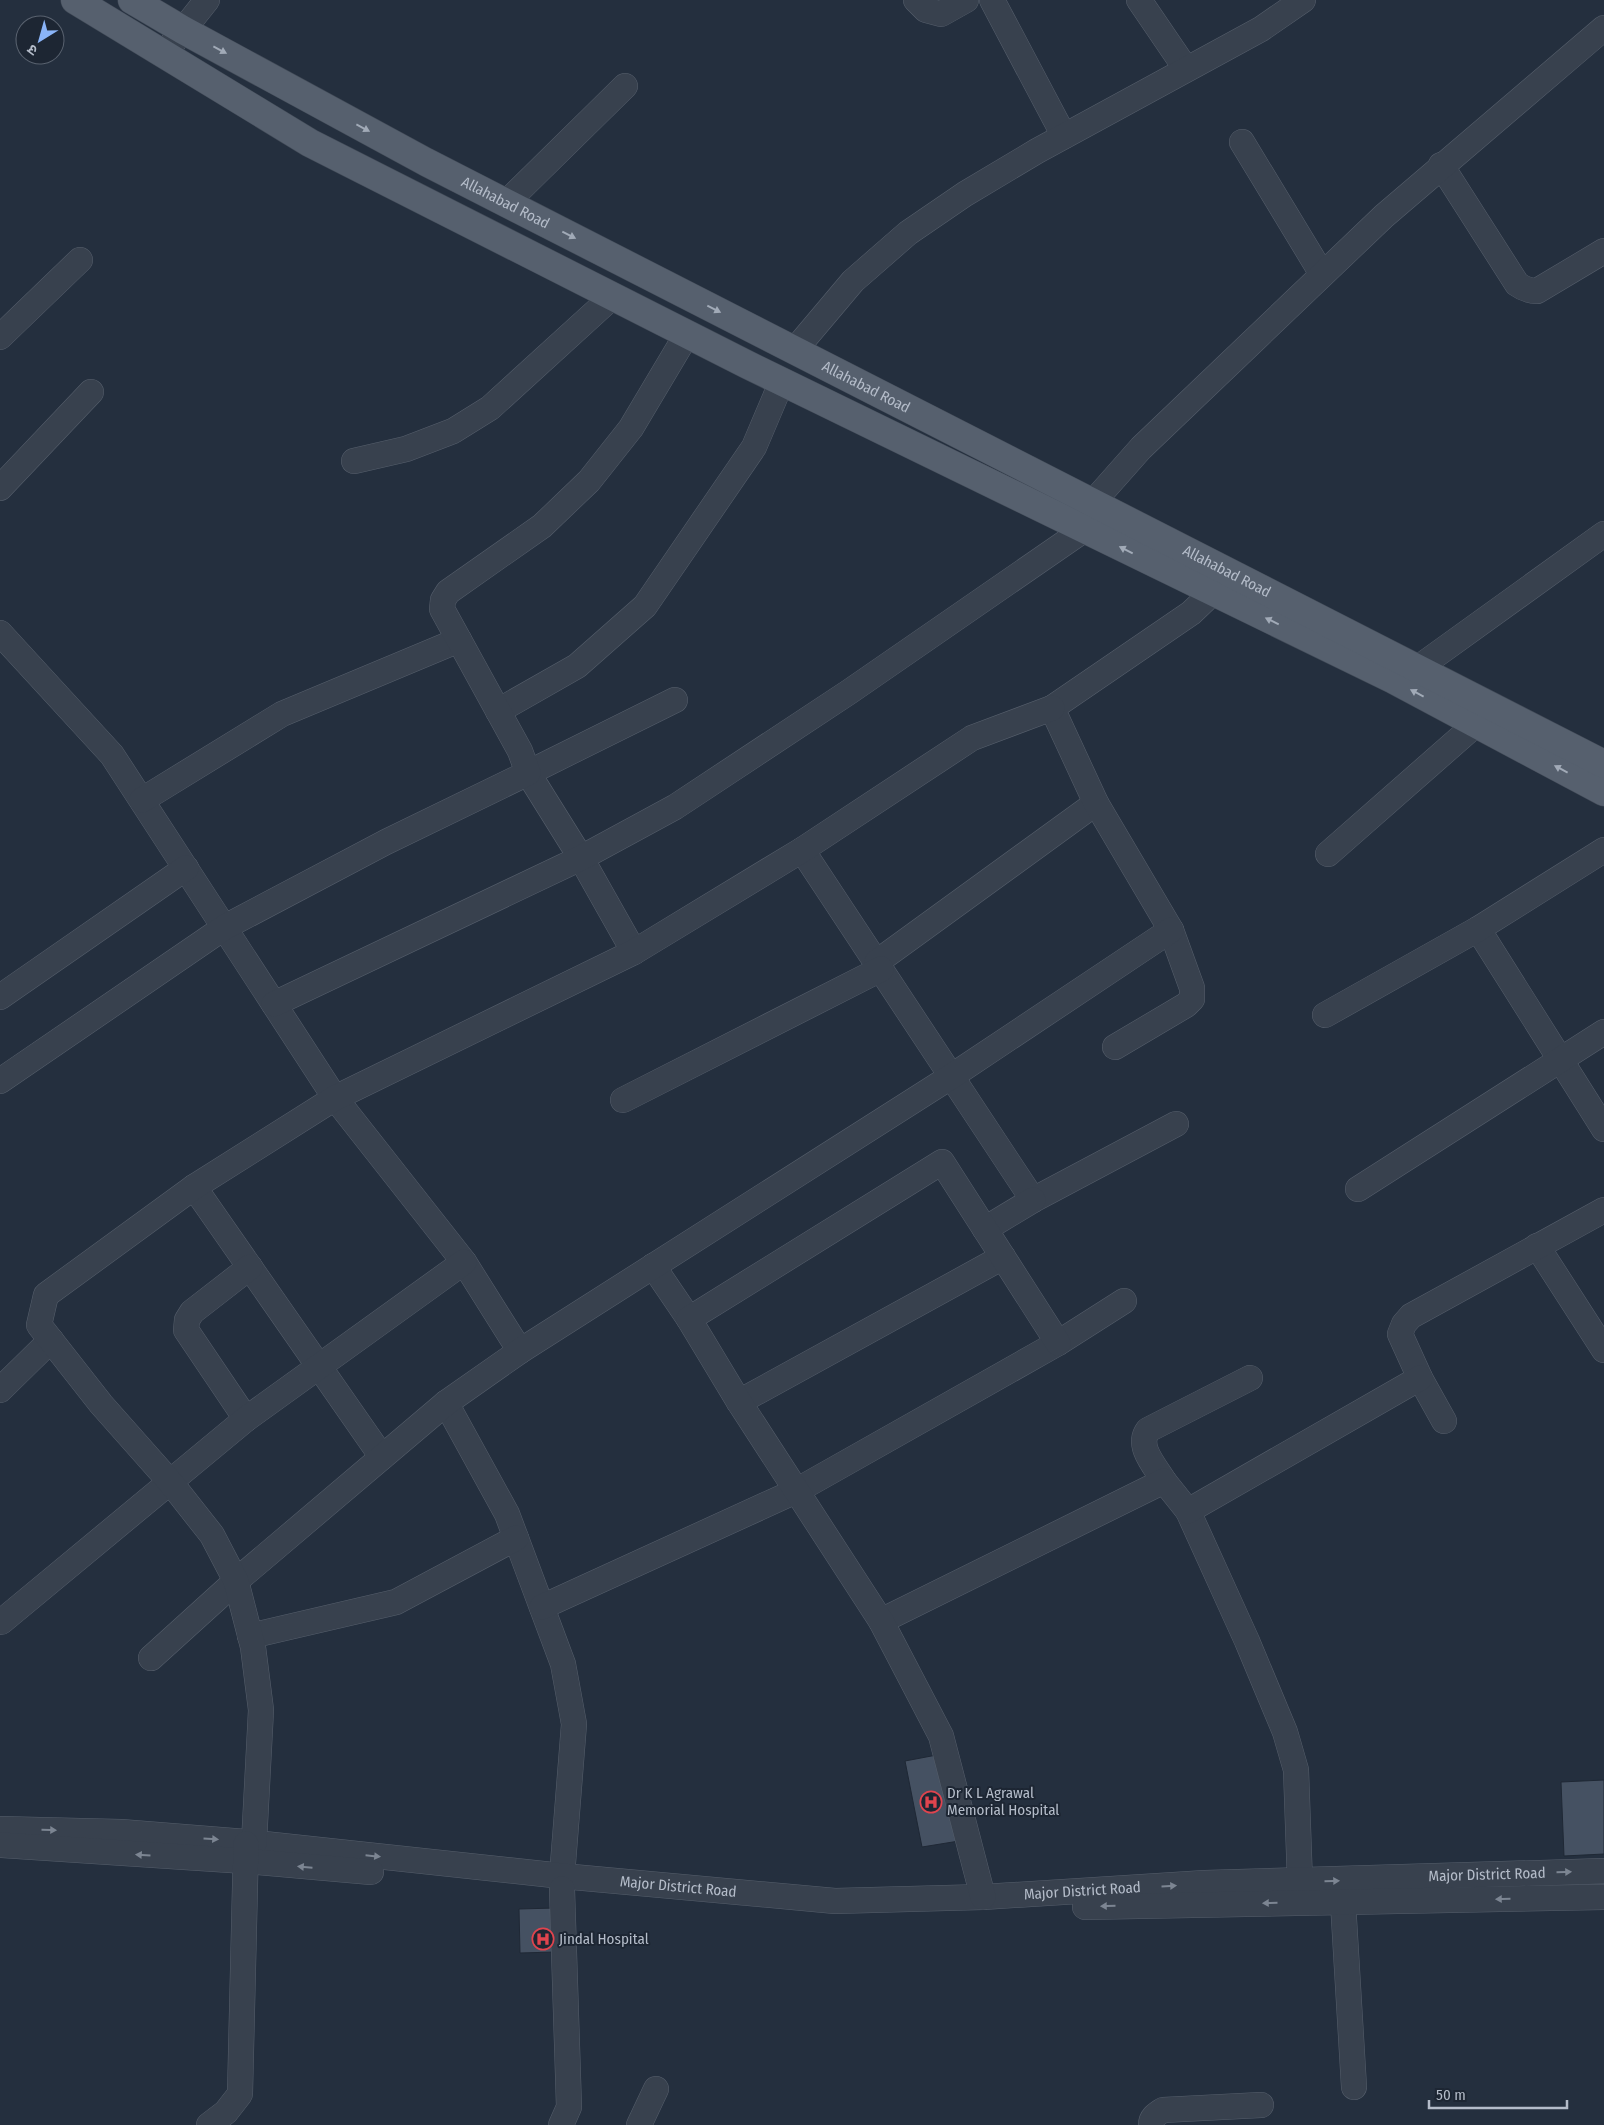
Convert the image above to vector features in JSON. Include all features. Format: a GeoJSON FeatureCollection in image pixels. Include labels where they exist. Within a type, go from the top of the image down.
{"type":"FeatureCollection","features":[{"type":"Feature","properties":{"kind":"main road"},"geometry":{"type":"LineString","coordinates":[[75,0],[310,143],[687,334],[1212,593],[1392,679],[1604,792]]}},
{"type":"Feature","properties":{"kind":"main road","name":"Allahabad Road"},"geometry":{"type":"LineString","coordinates":[[132,0],[183,30],[506,203],[1604,764]]}},
{"type":"Feature","properties":{"kind":"street"},"geometry":{"type":"LineString","coordinates":[[164,54],[207,0]]}},
{"type":"Feature","properties":{"kind":"street"},"geometry":{"type":"LineString","coordinates":[[916,0],[926,10],[940,14],[966,0]]}},
{"type":"Feature","properties":{"kind":"street"},"geometry":{"type":"LineString","coordinates":[[992,0],[1064,136]]}},
{"type":"Feature","properties":{"kind":"street"},"geometry":{"type":"LineString","coordinates":[[1138,0],[1186,70]]}},
{"type":"Feature","properties":{"kind":"street"},"geometry":{"type":"LineString","coordinates":[[794,351],[853,281],[908,233],[965,194],[1064,136],[1261,29],[1303,0]]}},
{"type":"Feature","properties":{"kind":"street"},"geometry":{"type":"LineString","coordinates":[[274,1004],[581,858],[675,806],[849,692],[1079,526],[1091,503],[1141,448],[1322,274],[1441,165],[1604,28]]}},
{"type":"Feature","properties":{"kind":"street"},"geometry":{"type":"LineString","coordinates":[[506,203],[625,86]]}},
{"type":"Feature","properties":{"kind":"street"},"geometry":{"type":"LineString","coordinates":[[1242,142],[1322,274]]}},
{"type":"Feature","properties":{"kind":"street"},"geometry":{"type":"LineString","coordinates":[[1441,165],[1522,288],[1529,291],[1537,291],[1603,253]]}},
{"type":"Feature","properties":{"kind":"street"},"geometry":{"type":"LineString","coordinates":[[0,337],[80,260]]}},
{"type":"Feature","properties":{"kind":"street"},"geometry":{"type":"LineString","coordinates":[[354,461],[406,449],[445,434],[490,408],[613,296]]}},
{"type":"Feature","properties":{"kind":"street"},"geometry":{"type":"LineString","coordinates":[[634,952],[581,858],[528,773],[520,751],[442,609],[443,600],[448,592],[542,526],[590,481],[631,428],[687,334]]}},
{"type":"Feature","properties":{"kind":"street"},"geometry":{"type":"LineString","coordinates":[[498,711],[578,666],[645,606],[754,447],[782,381]]}},
{"type":"Feature","properties":{"kind":"street"},"geometry":{"type":"LineString","coordinates":[[0,488],[91,392]]}},
{"type":"Feature","properties":{"kind":"street"},"geometry":{"type":"LineString","coordinates":[[1418,668],[1604,534]]}},
{"type":"Feature","properties":{"kind":"street"},"geometry":{"type":"LineString","coordinates":[[209,2125],[226,2112],[240,2094],[248,1849],[261,1710],[250,1636],[236,1581],[212,1536],[171,1483],[101,1404],[39,1325],[46,1295],[194,1187],[335,1098],[634,952],[802,850],[972,738],[1052,708],[1191,613],[1212,593],[1226,570]]}},
{"type":"Feature","properties":{"kind":"street"},"geometry":{"type":"LineString","coordinates":[[0,633],[112,754],[335,1098],[464,1262],[520,1351]]}},
{"type":"Feature","properties":{"kind":"street"},"geometry":{"type":"LineString","coordinates":[[142,800],[282,714],[459,640]]}},
{"type":"Feature","properties":{"kind":"street"},"geometry":{"type":"LineString","coordinates":[[0,1081],[225,927],[386,842],[675,700]]}},
{"type":"Feature","properties":{"kind":"street"},"geometry":{"type":"LineString","coordinates":[[1052,708],[1096,803],[1171,930],[1192,988],[1192,999],[1186,1005],[1115,1047]]}},
{"type":"Feature","properties":{"kind":"street"},"geometry":{"type":"LineString","coordinates":[[1328,854],[1476,724]]}},
{"type":"Feature","properties":{"kind":"street"},"geometry":{"type":"LineString","coordinates":[[623,1100],[879,965],[1096,803]]}},
{"type":"Feature","properties":{"kind":"street"},"geometry":{"type":"LineString","coordinates":[[802,850],[1033,1200]]}},
{"type":"Feature","properties":{"kind":"street"},"geometry":{"type":"LineString","coordinates":[[1325,1016],[1478,929],[1604,850]]}},
{"type":"Feature","properties":{"kind":"street"},"geometry":{"type":"LineString","coordinates":[[0,997],[186,868]]}},
{"type":"Feature","properties":{"kind":"street"},"geometry":{"type":"LineString","coordinates":[[1478,929],[1604,1129]]}},
{"type":"Feature","properties":{"kind":"street"},"geometry":{"type":"LineString","coordinates":[[151,1658],[236,1581],[446,1403],[520,1351],[952,1076],[1171,930]]}},
{"type":"Feature","properties":{"kind":"street"},"geometry":{"type":"LineString","coordinates":[[1358,1189],[1604,1032]]}},
{"type":"Feature","properties":{"kind":"street"},"geometry":{"type":"LineString","coordinates":[[985,1229],[1033,1200],[1176,1124]]}},
{"type":"Feature","properties":{"kind":"street"},"geometry":{"type":"LineString","coordinates":[[689,1319],[942,1162],[1058,1343]]}},
{"type":"Feature","properties":{"kind":"street"},"geometry":{"type":"LineString","coordinates":[[194,1187],[382,1457]]}},
{"type":"Feature","properties":{"kind":"street"},"geometry":{"type":"LineString","coordinates":[[1444,1421],[1420,1378],[1400,1334],[1404,1324],[1411,1316],[1604,1210]]}},
{"type":"Feature","properties":{"kind":"street"},"geometry":{"type":"LineString","coordinates":[[1537,1246],[1604,1350]]}},
{"type":"Feature","properties":{"kind":"street"},"geometry":{"type":"LineString","coordinates":[[739,1402],[1003,1257]]}},
{"type":"Feature","properties":{"kind":"street"},"geometry":{"type":"LineString","coordinates":[[1,1622],[246,1419],[464,1262]]}},
{"type":"Feature","properties":{"kind":"street"},"geometry":{"type":"LineString","coordinates":[[654,1266],[880,1621],[941,1736],[983,1897]]}},
{"type":"Feature","properties":{"kind":"street"},"geometry":{"type":"LineString","coordinates":[[246,1419],[186,1330],[187,1320],[192,1312],[250,1267]]}},
{"type":"Feature","properties":{"kind":"street"},"geometry":{"type":"LineString","coordinates":[[542,1608],[796,1491],[1058,1343],[1124,1302]]}},
{"type":"Feature","properties":{"kind":"street"},"geometry":{"type":"LineString","coordinates":[[0,1390],[51,1340]]}},
{"type":"Feature","properties":{"kind":"street"},"geometry":{"type":"LineString","coordinates":[[1250,1378],[1148,1430],[1143,1436],[1142,1444],[1164,1481],[1188,1510],[1247,1641],[1285,1732],[1296,1770],[1300,1882]]}},
{"type":"Feature","properties":{"kind":"street"},"geometry":{"type":"LineString","coordinates":[[1188,1510],[1420,1378]]}},
{"type":"Feature","properties":{"kind":"street"},"geometry":{"type":"LineString","coordinates":[[446,1403],[507,1514],[563,1664],[574,1724],[562,1883],[569,2107],[561,2125]]}},
{"type":"Feature","properties":{"kind":"street"},"geometry":{"type":"LineString","coordinates":[[880,1621],[1164,1481]]}},
{"type":"Feature","properties":{"kind":"street"},"geometry":{"type":"LineString","coordinates":[[250,1636],[396,1602],[516,1538]]}},
{"type":"Feature","properties":{"kind":"street"},"geometry":{"type":"LineString","coordinates":[[0,1829],[120,1832],[248,1849],[562,1883],[855,1910],[1604,1897]]}},
{"type":"Feature","properties":{"kind":"street"},"geometry":{"type":"LineString","coordinates":[[0,1845],[248,1849]]}},
{"type":"Feature","properties":{"kind":"street","name":"Major District Road"},"geometry":{"type":"LineString","coordinates":[[562,1883],[835,1901],[983,1897],[1205,1883],[1300,1882],[1604,1871]]}},
{"type":"Feature","properties":{"kind":"street"},"geometry":{"type":"LineString","coordinates":[[1343,1902],[1354,2087]]}},
{"type":"Feature","properties":{"kind":"street"},"geometry":{"type":"LineString","coordinates":[[639,2125],[656,2089]]}},
{"type":"Feature","properties":{"kind":"street"},"geometry":{"type":"LineString","coordinates":[[1151,2125],[1156,2114],[1163,2110],[1261,2105]]}},
{"type":"Feature","properties":{"kind":"building"},"geometry":{"type":"Polygon","coordinates":[[[942,1754],[959,1841],[922,1847],[905,1761],[942,1754]]]}},
{"type":"Feature","properties":{"kind":"building"},"geometry":{"type":"Polygon","coordinates":[[[1604,1780],[1604,1854],[1564,1856],[1561,1782],[1604,1780]]]}},
{"type":"Feature","properties":{"kind":"building"},"geometry":{"type":"Polygon","coordinates":[[[555,1908],[555,1952],[520,1953],[519,1909],[555,1908]]]}},
{"type":"Feature","properties":{"kind":"place","name":"Dr K L Agrawal Memorial Hospital"},"geometry":{"type":"Point","coordinates":[931,1802]}},
{"type":"Feature","properties":{"kind":"place","name":"Jindal Hospital"},"geometry":{"type":"Point","coordinates":[543,1939]}}]}
